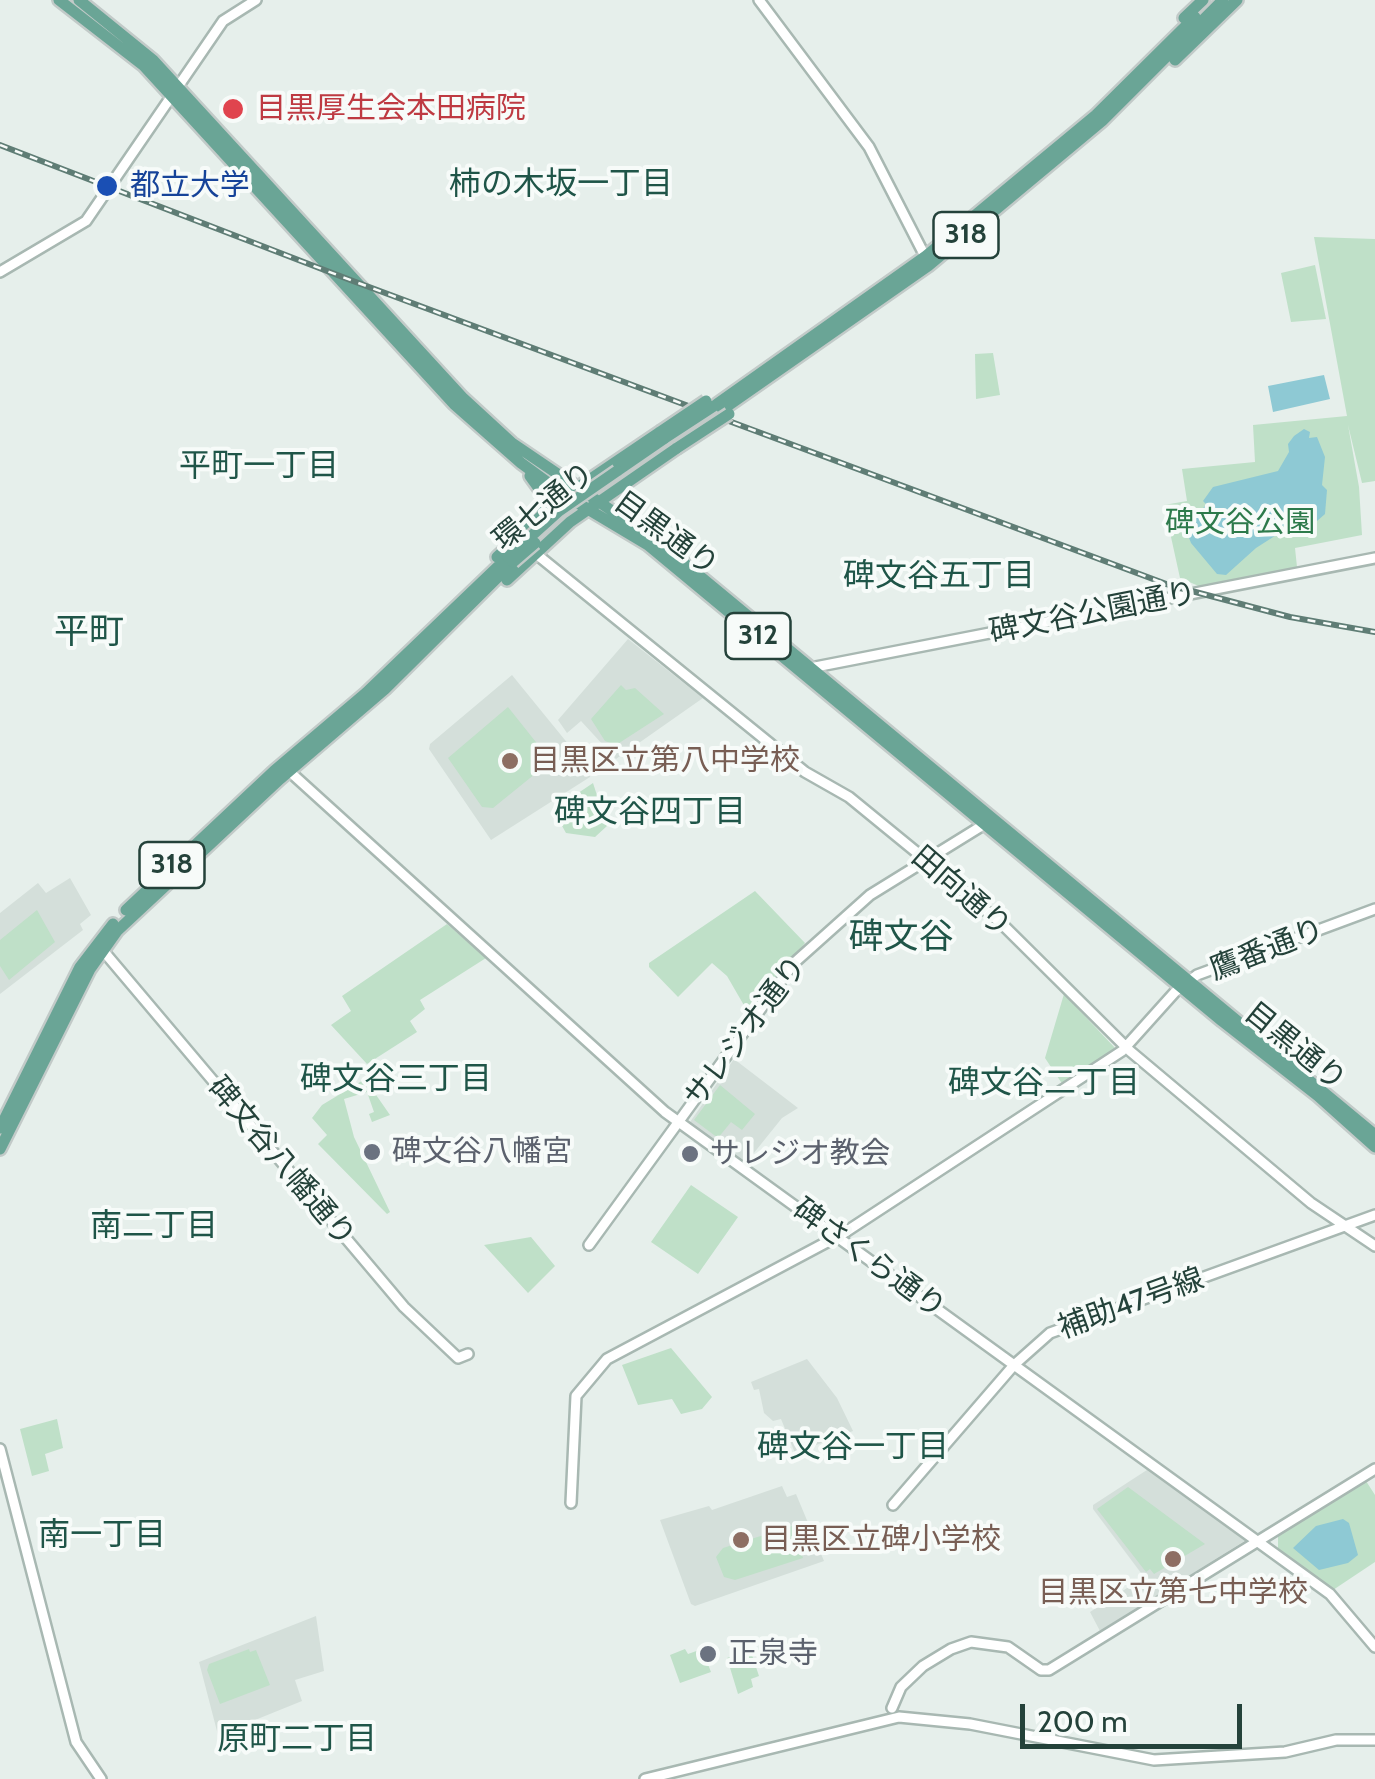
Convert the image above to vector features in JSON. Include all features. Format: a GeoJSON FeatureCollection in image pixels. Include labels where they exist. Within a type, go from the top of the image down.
{"type":"FeatureCollection","features":[{"type":"Feature","properties":{"kind":"main road","name":"目黒通り"},"geometry":{"type":"LineString","coordinates":[[59,0],[175,91],[462,397],[571,492]]}},
{"type":"Feature","properties":{"kind":"main road","name":"目黒通り"},"geometry":{"type":"LineString","coordinates":[[79,0],[152,60],[259,194],[443,392],[521,463],[593,505],[648,545],[986,824],[1373,1130]]}},
{"type":"Feature","properties":{"kind":"main road"},"geometry":{"type":"LineString","coordinates":[[1203,0],[1156,46],[1150,68],[1172,63],[1236,0]]}},
{"type":"Feature","properties":{"kind":"main road","name":"環七通り"},"geometry":{"type":"LineString","coordinates":[[1150,68],[1213,0]]}},
{"type":"Feature","properties":{"kind":"main road","name":"環七通り"},"geometry":{"type":"LineString","coordinates":[[0,1128],[80,967],[133,912],[289,771],[511,560],[564,516],[668,441],[927,261],[1223,0]]}},
{"type":"Feature","properties":{"kind":"main road"},"geometry":{"type":"LineString","coordinates":[[415,653],[450,602],[543,513],[571,492],[668,441]]}},
{"type":"Feature","properties":{"kind":"main road"},"geometry":{"type":"LineString","coordinates":[[521,463],[540,487],[543,513]]}},
{"type":"Feature","properties":{"kind":"main road"},"geometry":{"type":"LineString","coordinates":[[415,653],[471,614],[620,478]]}},
{"type":"Feature","properties":{"kind":"main road"},"geometry":{"type":"LineString","coordinates":[[620,478],[616,497],[620,517]]}},
{"type":"Feature","properties":{"kind":"main road","name":"目黒通り"},"geometry":{"type":"LineString","coordinates":[[593,505],[620,517],[661,544],[1375,1147]]}},
{"type":"Feature","properties":{"kind":"main road","name":"環七通り"},"geometry":{"type":"LineString","coordinates":[[0,1149],[100,947],[140,894],[415,653]]}},
{"type":"Feature","properties":{"kind":"street"},"geometry":{"type":"LineString","coordinates":[[0,272],[86,221],[219,27],[256,0]]}},
{"type":"Feature","properties":{"kind":"street"},"geometry":{"type":"LineString","coordinates":[[759,0],[868,147],[927,261]]}},
{"type":"Feature","properties":{"kind":"street","name":"田向通り"},"geometry":{"type":"LineString","coordinates":[[535,553],[790,761],[849,797],[926,860],[1003,925],[1125,1047],[1311,1203],[1375,1246]]}},
{"type":"Feature","properties":{"kind":"street","name":"碑文谷公園通り"},"geometry":{"type":"LineString","coordinates":[[810,668],[1375,558]]}},
{"type":"Feature","properties":{"kind":"street","name":"碑さくら通り"},"geometry":{"type":"LineString","coordinates":[[289,771],[679,1122],[1330,1594],[1375,1647]]}},
{"type":"Feature","properties":{"kind":"street","name":"サレジオ通り"},"geometry":{"type":"LineString","coordinates":[[588,1246],[794,963],[870,895],[986,824]]}},
{"type":"Feature","properties":{"kind":"street","name":"鷹番通り"},"geometry":{"type":"LineString","coordinates":[[571,1504],[576,1396],[606,1359],[836,1236],[1125,1047],[1197,975],[1375,909]]}},
{"type":"Feature","properties":{"kind":"street","name":"碑文谷八幡通り"},"geometry":{"type":"LineString","coordinates":[[100,947],[404,1307],[458,1358],[468,1354]]}},
{"type":"Feature","properties":{"kind":"street","name":"補助47号線"},"geometry":{"type":"LineString","coordinates":[[893,1505],[1014,1365],[1050,1333],[1375,1214]]}},
{"type":"Feature","properties":{"kind":"street"},"geometry":{"type":"LineString","coordinates":[[0,1449],[76,1742],[100,1779]]}},
{"type":"Feature","properties":{"kind":"street"},"geometry":{"type":"LineString","coordinates":[[892,1708],[901,1687],[923,1666],[950,1649],[971,1642],[1008,1648],[1041,1670],[1050,1670],[1375,1470]]}},
{"type":"Feature","properties":{"kind":"street"},"geometry":{"type":"LineString","coordinates":[[645,1779],[900,1717],[970,1724],[1156,1760],[1285,1752],[1336,1740],[1375,1740]]}},
{"type":"Feature","properties":{"kind":"shaded area"},"geometry":{"type":"Polygon","coordinates":[[[628,639],[703,698],[616,759],[581,721],[567,733],[558,720],[628,639]]]}},
{"type":"Feature","properties":{"kind":"shaded area","name":"目黒区立第八中学校"},"geometry":{"type":"Polygon","coordinates":[[[512,675],[591,772],[590,777],[491,840],[429,749],[430,744],[512,675]]]}},
{"type":"Feature","properties":{"kind":"shaded area"},"geometry":{"type":"Polygon","coordinates":[[[70,878],[91,915],[80,924],[83,930],[0,994],[0,913],[38,883],[46,893],[70,878]]]}},
{"type":"Feature","properties":{"kind":"shaded area"},"geometry":{"type":"Polygon","coordinates":[[[734,1059],[798,1108],[782,1118],[745,1164],[690,1122],[734,1059]]]}},
{"type":"Feature","properties":{"kind":"shaded area"},"geometry":{"type":"Polygon","coordinates":[[[807,1359],[837,1398],[853,1431],[795,1453],[781,1419],[773,1421],[764,1413],[759,1389],[754,1390],[751,1382],[807,1359]]]}},
{"type":"Feature","properties":{"kind":"shaded area","name":"目黒区立第七中学校"},"geometry":{"type":"Polygon","coordinates":[[[1150,1468],[1246,1540],[1100,1631],[1090,1612],[1144,1577],[1093,1505],[1150,1468]]]}},
{"type":"Feature","properties":{"kind":"shaded area","name":"目黒区立碑小学校"},"geometry":{"type":"Polygon","coordinates":[[[782,1486],[787,1497],[796,1494],[824,1561],[695,1606],[691,1604],[660,1520],[709,1506],[712,1510],[782,1486]]]}},
{"type":"Feature","properties":{"kind":"shaded area"},"geometry":{"type":"Polygon","coordinates":[[[316,1616],[324,1671],[295,1680],[302,1701],[218,1735],[199,1662],[316,1616]]]}},
{"type":"Feature","properties":{"kind":"green space","name":"碑文谷公園"},"geometry":{"type":"Polygon","coordinates":[[[1314,237],[1375,239],[1375,481],[1362,483],[1348,425],[1359,487],[1362,535],[1295,548],[1297,567],[1208,590],[1180,578],[1164,505],[1187,501],[1182,469],[1255,462],[1253,425],[1347,416],[1314,237]]]}},
{"type":"Feature","properties":{"kind":"green space"},"geometry":{"type":"Polygon","coordinates":[[[1315,265],[1326,319],[1291,322],[1281,273],[1315,265]]]}},
{"type":"Feature","properties":{"kind":"green space"},"geometry":{"type":"Polygon","coordinates":[[[993,353],[1000,395],[976,399],[975,354],[993,353]]]}},
{"type":"Feature","properties":{"kind":"green space"},"geometry":{"type":"Polygon","coordinates":[[[621,685],[626,690],[635,688],[664,714],[616,745],[605,741],[591,719],[621,685]]]}},
{"type":"Feature","properties":{"kind":"green space"},"geometry":{"type":"Polygon","coordinates":[[[508,707],[551,761],[493,808],[482,807],[448,758],[508,707]]]}},
{"type":"Feature","properties":{"kind":"green space"},"geometry":{"type":"Polygon","coordinates":[[[593,783],[607,826],[595,837],[566,833],[553,810],[593,783]]]}},
{"type":"Feature","properties":{"kind":"green space"},"geometry":{"type":"Polygon","coordinates":[[[755,891],[805,943],[749,1014],[727,976],[712,963],[678,997],[649,963],[755,891]]]}},
{"type":"Feature","properties":{"kind":"green space"},"geometry":{"type":"Polygon","coordinates":[[[37,910],[55,942],[9,980],[0,966],[0,940],[37,910]]]}},
{"type":"Feature","properties":{"kind":"green space"},"geometry":{"type":"Polygon","coordinates":[[[447,924],[486,958],[420,1000],[425,1009],[410,1021],[417,1032],[367,1064],[331,1025],[351,1011],[342,996],[447,924]]]}},
{"type":"Feature","properties":{"kind":"green space"},"geometry":{"type":"Polygon","coordinates":[[[1064,994],[1116,1049],[1063,1085],[1045,1058],[1064,994]]]}},
{"type":"Feature","properties":{"kind":"green space"},"geometry":{"type":"Polygon","coordinates":[[[365,1079],[390,1115],[372,1122],[369,1114],[374,1112],[367,1092],[344,1099],[354,1137],[390,1212],[387,1214],[318,1144],[327,1135],[312,1118],[322,1105],[365,1079]]]}},
{"type":"Feature","properties":{"kind":"green space"},"geometry":{"type":"Polygon","coordinates":[[[720,1085],[755,1114],[742,1130],[731,1122],[718,1138],[694,1120],[720,1085]]]}},
{"type":"Feature","properties":{"kind":"green space"},"geometry":{"type":"Polygon","coordinates":[[[691,1185],[738,1217],[698,1274],[651,1242],[691,1185]]]}},
{"type":"Feature","properties":{"kind":"green space"},"geometry":{"type":"Polygon","coordinates":[[[531,1237],[555,1266],[528,1293],[484,1245],[531,1237]]]}},
{"type":"Feature","properties":{"kind":"green space"},"geometry":{"type":"Polygon","coordinates":[[[671,1348],[712,1397],[702,1409],[681,1414],[672,1399],[638,1405],[622,1365],[671,1348]]]}},
{"type":"Feature","properties":{"kind":"green space"},"geometry":{"type":"Polygon","coordinates":[[[57,1419],[63,1448],[45,1454],[49,1471],[32,1476],[20,1429],[57,1419]]]}},
{"type":"Feature","properties":{"kind":"green space"},"geometry":{"type":"Polygon","coordinates":[[[1366,1481],[1375,1495],[1375,1562],[1330,1592],[1278,1550],[1278,1535],[1366,1481]]]}},
{"type":"Feature","properties":{"kind":"green space"},"geometry":{"type":"Polygon","coordinates":[[[1128,1487],[1205,1544],[1154,1574],[1150,1569],[1146,1572],[1097,1509],[1128,1487]]]}},
{"type":"Feature","properties":{"kind":"green space"},"geometry":{"type":"Polygon","coordinates":[[[792,1526],[803,1558],[735,1580],[724,1577],[716,1557],[723,1548],[792,1526]]]}},
{"type":"Feature","properties":{"kind":"green space"},"geometry":{"type":"Polygon","coordinates":[[[685,1649],[688,1654],[702,1649],[711,1672],[680,1683],[670,1655],[685,1649]]]}},
{"type":"Feature","properties":{"kind":"green space"},"geometry":{"type":"Polygon","coordinates":[[[750,1649],[759,1676],[751,1679],[753,1687],[738,1694],[727,1658],[750,1649]]]}},
{"type":"Feature","properties":{"kind":"green space"},"geometry":{"type":"Polygon","coordinates":[[[256,1650],[270,1685],[220,1704],[207,1670],[209,1664],[256,1650]]]}},
{"type":"Feature","properties":{"kind":"water"},"geometry":{"type":"Polygon","coordinates":[[[1324,375],[1330,399],[1273,412],[1268,386],[1324,375]]]}},
{"type":"Feature","properties":{"kind":"water"},"geometry":{"type":"Polygon","coordinates":[[[1304,429],[1310,432],[1309,438],[1317,437],[1325,457],[1325,514],[1317,521],[1298,525],[1292,518],[1286,520],[1281,532],[1226,575],[1217,574],[1191,543],[1181,517],[1197,508],[1202,510],[1213,487],[1278,471],[1289,452],[1288,444],[1304,429]]]}},
{"type":"Feature","properties":{"kind":"water"},"geometry":{"type":"Polygon","coordinates":[[[1343,1519],[1349,1523],[1358,1555],[1348,1563],[1319,1570],[1293,1548],[1316,1526],[1343,1519]]]}},
{"type":"Feature","properties":{"kind":"railway"},"geometry":{"type":"LineString","coordinates":[[0,145],[1169,585],[1290,617],[1375,632]]}},
{"type":"Feature","properties":{"kind":"place","name":"目黒厚生会本田病院"},"geometry":{"type":"Point","coordinates":[233,109]}},
{"type":"Feature","properties":{"kind":"place","name":"都立大学"},"geometry":{"type":"Point","coordinates":[107,186]}},
{"type":"Feature","properties":{"kind":"place","name":"目黒区立第八中学校"},"geometry":{"type":"Point","coordinates":[510,761]}},
{"type":"Feature","properties":{"kind":"place","name":"碑文谷八幡宮"},"geometry":{"type":"Point","coordinates":[372,1152]}},
{"type":"Feature","properties":{"kind":"place","name":"サレジオ教会"},"geometry":{"type":"Point","coordinates":[690,1154]}},
{"type":"Feature","properties":{"kind":"place","name":"目黒区立碑小学校"},"geometry":{"type":"Point","coordinates":[741,1540]}},
{"type":"Feature","properties":{"kind":"place","name":"目黒区立第七中学校"},"geometry":{"type":"Point","coordinates":[1173,1559]}},
{"type":"Feature","properties":{"kind":"place","name":"正泉寺"},"geometry":{"type":"Point","coordinates":[708,1654]}},
{"type":"Feature","properties":{"kind":"district","name":"柿の木坂一丁目"},"geometry":{"type":"Point","coordinates":[561,185]}},
{"type":"Feature","properties":{"kind":"district","name":"平町一丁目"},"geometry":{"type":"Point","coordinates":[259,467]}},
{"type":"Feature","properties":{"kind":"district","name":"碑文谷五丁目"},"geometry":{"type":"Point","coordinates":[939,577]}},
{"type":"Feature","properties":{"kind":"district","name":"平町"},"geometry":{"type":"Point","coordinates":[89,633]}},
{"type":"Feature","properties":{"kind":"district","name":"碑文谷四丁目"},"geometry":{"type":"Point","coordinates":[650,813]}},
{"type":"Feature","properties":{"kind":"district","name":"碑文谷"},"geometry":{"type":"Point","coordinates":[901,938]}},
{"type":"Feature","properties":{"kind":"district","name":"碑文谷三丁目"},"geometry":{"type":"Point","coordinates":[396,1080]}},
{"type":"Feature","properties":{"kind":"district","name":"碑文谷二丁目"},"geometry":{"type":"Point","coordinates":[1044,1084]}},
{"type":"Feature","properties":{"kind":"district","name":"南二丁目"},"geometry":{"type":"Point","coordinates":[154,1227]}},
{"type":"Feature","properties":{"kind":"district","name":"碑文谷一丁目"},"geometry":{"type":"Point","coordinates":[853,1448]}},
{"type":"Feature","properties":{"kind":"district","name":"南一丁目"},"geometry":{"type":"Point","coordinates":[102,1536]}},
{"type":"Feature","properties":{"kind":"district","name":"原町二丁目"},"geometry":{"type":"Point","coordinates":[297,1740]}}]}
